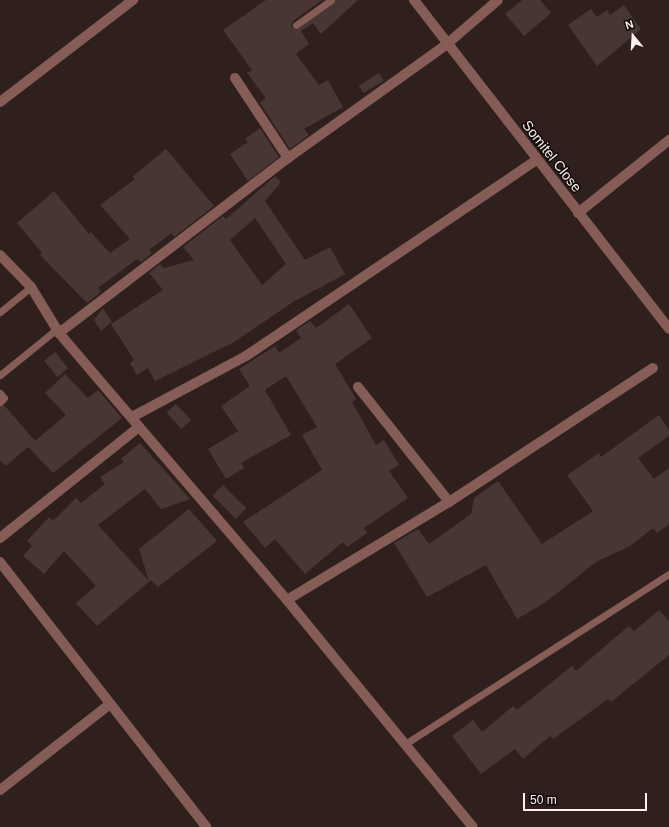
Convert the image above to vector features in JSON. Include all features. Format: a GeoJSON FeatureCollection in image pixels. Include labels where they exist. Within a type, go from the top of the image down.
{"type":"FeatureCollection","features":[{"type":"Feature","properties":{"kind":"street"},"geometry":{"type":"LineString","coordinates":[[0,102],[133,0]]}},
{"type":"Feature","properties":{"kind":"street","name":"Somitel Close"},"geometry":{"type":"LineString","coordinates":[[414,0],[669,329]]}},
{"type":"Feature","properties":{"kind":"street"},"geometry":{"type":"LineString","coordinates":[[58,331],[288,158],[447,44],[498,0]]}},
{"type":"Feature","properties":{"kind":"street"},"geometry":{"type":"LineString","coordinates":[[235,78],[288,158]]}},
{"type":"Feature","properties":{"kind":"street"},"geometry":{"type":"LineString","coordinates":[[578,213],[669,140]]}},
{"type":"Feature","properties":{"kind":"street"},"geometry":{"type":"LineString","coordinates":[[132,417],[246,356],[537,160]]}},
{"type":"Feature","properties":{"kind":"street"},"geometry":{"type":"LineString","coordinates":[[0,255],[31,287],[58,331],[287,600],[474,827]]}},
{"type":"Feature","properties":{"kind":"street"},"geometry":{"type":"LineString","coordinates":[[287,600],[449,502],[653,368]]}},
{"type":"Feature","properties":{"kind":"street"},"geometry":{"type":"LineString","coordinates":[[358,387],[449,502]]}},
{"type":"Feature","properties":{"kind":"street"},"geometry":{"type":"LineString","coordinates":[[0,538],[140,427]]}},
{"type":"Feature","properties":{"kind":"street"},"geometry":{"type":"LineString","coordinates":[[0,562],[206,827]]}},
{"type":"Feature","properties":{"kind":"street"},"geometry":{"type":"LineString","coordinates":[[0,790],[110,704]]}},
{"type":"Feature","properties":{"kind":"lane"},"geometry":{"type":"LineString","coordinates":[[296,25],[331,0]]}},
{"type":"Feature","properties":{"kind":"lane"},"geometry":{"type":"LineString","coordinates":[[0,312],[31,287]]}},
{"type":"Feature","properties":{"kind":"lane"},"geometry":{"type":"LineString","coordinates":[[0,376],[58,331]]}},
{"type":"Feature","properties":{"kind":"lane"},"geometry":{"type":"LineString","coordinates":[[0,393],[4,398],[0,402]]}},
{"type":"Feature","properties":{"kind":"lane"},"geometry":{"type":"LineString","coordinates":[[405,744],[669,574]]}},
{"type":"Feature","properties":{"kind":"building"},"geometry":{"type":"Polygon","coordinates":[[[266,0],[322,0],[293,21],[291,26],[296,30],[336,0],[358,0],[321,34],[313,23],[301,31],[309,44],[296,54],[319,85],[328,80],[343,107],[304,129],[309,135],[290,149],[260,103],[266,98],[247,73],[252,70],[223,30],[266,0]]]}},
{"type":"Feature","properties":{"kind":"building"},"geometry":{"type":"Polygon","coordinates":[[[522,0],[540,0],[551,13],[524,36],[505,14],[522,0]]]}},
{"type":"Feature","properties":{"kind":"building"},"geometry":{"type":"Polygon","coordinates":[[[624,5],[641,29],[597,66],[568,25],[591,9],[597,17],[607,10],[610,15],[624,5]]]}},
{"type":"Feature","properties":{"kind":"building"},"geometry":{"type":"Polygon","coordinates":[[[379,73],[384,81],[363,93],[359,86],[379,73]]]}},
{"type":"Feature","properties":{"kind":"building"},"geometry":{"type":"Polygon","coordinates":[[[260,128],[279,157],[248,181],[230,154],[248,142],[245,139],[260,128]]]}},
{"type":"Feature","properties":{"kind":"building"},"geometry":{"type":"Polygon","coordinates":[[[166,149],[214,206],[174,237],[172,233],[149,250],[152,253],[141,262],[137,259],[98,288],[101,292],[87,303],[40,255],[42,253],[17,223],[54,191],[89,234],[91,232],[110,253],[130,239],[100,205],[135,179],[132,177],[166,149]]]}},
{"type":"Feature","properties":{"kind":"building"},"geometry":{"type":"Polygon","coordinates":[[[275,176],[281,182],[265,201],[305,260],[330,247],[345,274],[293,302],[234,342],[155,381],[148,368],[137,375],[130,363],[134,360],[111,324],[163,290],[149,273],[160,264],[164,268],[194,260],[183,247],[223,216],[226,219],[275,176]],[[255,218],[230,240],[262,285],[286,264],[255,218]]]}},
{"type":"Feature","properties":{"kind":"building"},"geometry":{"type":"Polygon","coordinates":[[[349,304],[372,338],[335,364],[356,399],[352,402],[376,445],[384,440],[399,465],[389,471],[408,498],[364,528],[367,533],[347,547],[343,542],[305,574],[275,539],[265,548],[243,522],[322,470],[302,435],[317,427],[286,376],[265,390],[291,435],[241,463],[244,468],[226,479],[208,449],[238,431],[221,406],[250,386],[239,369],[275,346],[279,353],[301,338],[296,330],[310,321],[316,328],[349,304]]]}},
{"type":"Feature","properties":{"kind":"building"},"geometry":{"type":"Polygon","coordinates":[[[103,308],[112,322],[101,331],[94,320],[103,308]]]}},
{"type":"Feature","properties":{"kind":"building"},"geometry":{"type":"Polygon","coordinates":[[[55,352],[68,368],[57,377],[44,361],[55,352]]]}},
{"type":"Feature","properties":{"kind":"building"},"geometry":{"type":"Polygon","coordinates":[[[65,374],[88,398],[98,390],[122,418],[53,473],[28,447],[6,466],[0,460],[0,407],[4,405],[35,441],[66,415],[45,393],[65,374]]]}},
{"type":"Feature","properties":{"kind":"building"},"geometry":{"type":"Polygon","coordinates":[[[176,404],[191,420],[181,429],[166,413],[176,404]]]}},
{"type":"Feature","properties":{"kind":"building"},"geometry":{"type":"Polygon","coordinates":[[[659,415],[669,430],[669,436],[638,458],[654,479],[669,468],[669,524],[657,533],[653,528],[630,546],[596,562],[546,602],[517,619],[486,565],[427,597],[394,543],[418,529],[429,544],[471,514],[474,498],[498,481],[542,544],[593,511],[567,475],[599,453],[601,457],[659,415]]]}},
{"type":"Feature","properties":{"kind":"building"},"geometry":{"type":"Polygon","coordinates":[[[140,443],[190,499],[161,509],[145,489],[98,525],[149,581],[139,549],[189,509],[217,541],[158,587],[151,580],[97,626],[76,603],[96,586],[64,551],[44,574],[23,556],[32,546],[27,541],[49,517],[53,521],[76,498],[81,503],[105,484],[100,477],[124,462],[121,459],[140,443]]]}},
{"type":"Feature","properties":{"kind":"building"},"geometry":{"type":"Polygon","coordinates":[[[223,485],[246,508],[236,519],[212,496],[223,485]]]}},
{"type":"Feature","properties":{"kind":"building"},"geometry":{"type":"Polygon","coordinates":[[[659,610],[669,621],[669,655],[611,702],[608,699],[553,739],[550,736],[523,759],[515,749],[481,774],[452,736],[473,720],[482,732],[513,706],[517,710],[572,666],[576,671],[629,626],[634,631],[659,610]]]}}]}
